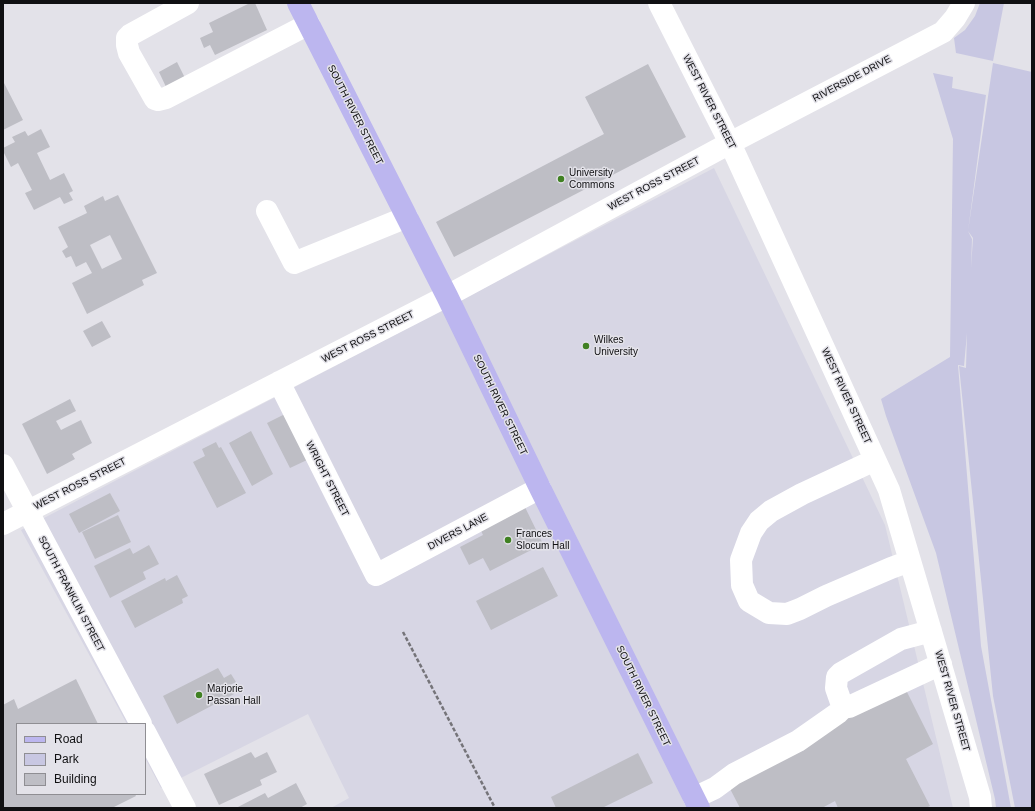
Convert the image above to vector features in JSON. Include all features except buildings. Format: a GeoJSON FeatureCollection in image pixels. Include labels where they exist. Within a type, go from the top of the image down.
{"type":"FeatureCollection","features":[{"type":"Feature","properties":{"kind":"main road","name":"SOUTH RIVER STREET"},"geometry":{"type":"LineString","coordinates":[[298,3],[447,296],[540,488],[697,803]]}},
{"type":"Feature","properties":{"kind":"street"},"geometry":{"type":"LineString","coordinates":[[188,3],[127,38],[130,53],[154,98],[158,100],[166,98],[309,24]]}},
{"type":"Feature","properties":{"kind":"street","name":"WEST RIVER STREET"},"geometry":{"type":"LineString","coordinates":[[659,3],[730,143],[889,490],[980,798],[981,808]]}},
{"type":"Feature","properties":{"kind":"street","name":"RIVERSIDE DRIVE"},"geometry":{"type":"LineString","coordinates":[[730,143],[943,32],[955,18],[964,3]]}},
{"type":"Feature","properties":{"kind":"street","name":"WEST ROSS STREET"},"geometry":{"type":"LineString","coordinates":[[3,524],[447,296],[730,143]]}},
{"type":"Feature","properties":{"kind":"street"},"geometry":{"type":"LineString","coordinates":[[267,211],[294,263],[407,217]]}},
{"type":"Feature","properties":{"kind":"street","name":"WRIGHT STREET"},"geometry":{"type":"LineString","coordinates":[[279,382],[376,575]]}},
{"type":"Feature","properties":{"kind":"street"},"geometry":{"type":"LineString","coordinates":[[875,460],[802,494],[771,512],[759,521],[751,533],[741,560],[742,585],[748,601],[770,613],[787,614],[910,561]]}},
{"type":"Feature","properties":{"kind":"street","name":"SOUTH FRANKLIN STREET"},"geometry":{"type":"LineString","coordinates":[[3,465],[140,723]]}},
{"type":"Feature","properties":{"kind":"street","name":"DIVERS LANE"},"geometry":{"type":"LineString","coordinates":[[376,575],[540,488]]}},
{"type":"Feature","properties":{"kind":"street"},"geometry":{"type":"LineString","coordinates":[[843,708],[836,688],[837,677],[841,673],[901,639],[931,631]]}},
{"type":"Feature","properties":{"kind":"street"},"geometry":{"type":"LineString","coordinates":[[697,803],[734,774],[798,741],[843,708],[849,707],[941,664]]}},
{"type":"Feature","properties":{"kind":"street"},"geometry":{"type":"LineString","coordinates":[[146,734],[185,808]]}},
{"type":"Feature","properties":{"kind":"path"},"geometry":{"type":"LineString","coordinates":[[403,632],[495,808]]}},
{"type":"Feature","properties":{"kind":"shaded area","name":"Wilkes University"},"geometry":{"type":"Polygon","coordinates":[[[714,168],[885,525],[953,808],[331,808],[349,798],[308,714],[161,788],[146,760],[146,723],[126,723],[21,530],[714,168]]]}},
{"type":"Feature","properties":{"kind":"green space"},"geometry":{"type":"Polygon","coordinates":[[[980,3],[1004,3],[993,61],[956,53],[954,38],[965,30],[975,16],[980,3]]]}},
{"type":"Feature","properties":{"kind":"green space"},"geometry":{"type":"Polygon","coordinates":[[[993,63],[1032,72],[1032,808],[1015,808],[993,696],[959,366],[966,368],[967,333],[964,366],[958,365],[981,646],[1011,808],[996,808],[936,553],[881,399],[950,357],[953,139],[933,73],[953,77],[952,88],[986,95],[968,231],[993,63]],[[968,231],[972,239],[971,268],[973,238],[968,231]]]}},
{"type":"Feature","properties":{"kind":"place","name":"University Commons"},"geometry":{"type":"Point","coordinates":[561,179]}},
{"type":"Feature","properties":{"kind":"place","name":"Wilkes University"},"geometry":{"type":"Point","coordinates":[586,346]}},
{"type":"Feature","properties":{"kind":"place","name":"Frances Slocum Hall"},"geometry":{"type":"Point","coordinates":[508,540]}},
{"type":"Feature","properties":{"kind":"place","name":"Marjorie Passan Hall"},"geometry":{"type":"Point","coordinates":[199,695]}}]}
